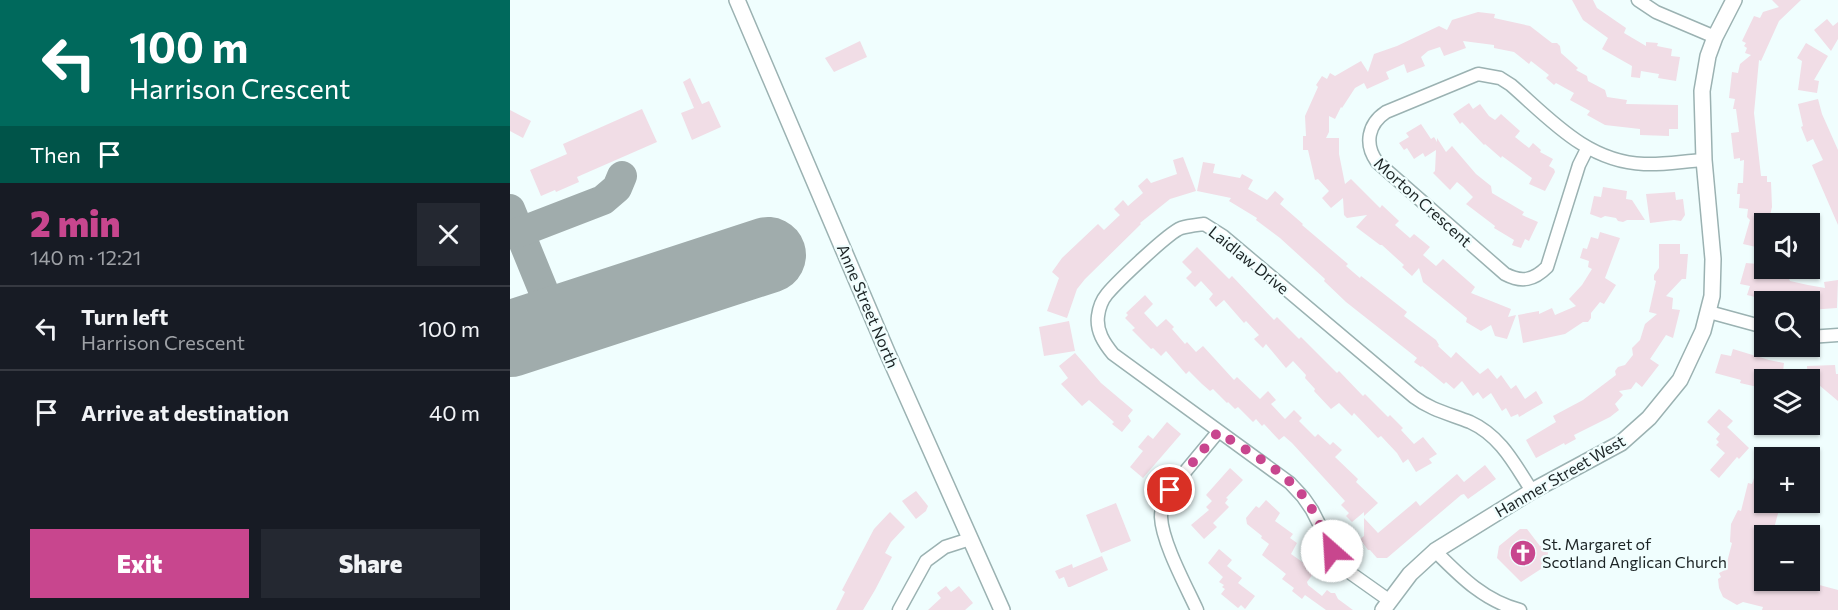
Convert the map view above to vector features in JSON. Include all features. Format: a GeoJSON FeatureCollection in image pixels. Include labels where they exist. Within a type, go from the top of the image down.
{"type":"FeatureCollection","features":[{"type":"Feature","properties":{"kind":"street","name":"Anne Street North"},"geometry":{"type":"LineString","coordinates":[[737,0],[887,352],[1002,610]]}},
{"type":"Feature","properties":{"kind":"street"},"geometry":{"type":"LineString","coordinates":[[1638,0],[1656,12],[1715,36]]}},
{"type":"Feature","properties":{"kind":"street","name":"Hanmer Street West"},"geometry":{"type":"LineString","coordinates":[[1386,605],[1410,574],[1435,551],[1532,491],[1620,443],[1642,425],[1680,380],[1697,347],[1712,296],[1713,259],[1704,160],[1702,91],[1708,56],[1715,36],[1734,0]]}},
{"type":"Feature","properties":{"kind":"street","name":"Morton Crescent"},"geometry":{"type":"LineString","coordinates":[[1587,149],[1547,267],[1539,275],[1522,281],[1505,274],[1377,162],[1371,154],[1370,136],[1378,117],[1386,112],[1469,76],[1488,74],[1511,85],[1587,149],[1622,161],[1642,164],[1704,160]]}},
{"type":"Feature","properties":{"kind":"street","name":"Laidlaw Drive"},"geometry":{"type":"LineString","coordinates":[[1386,605],[1338,561],[1312,510],[1290,483],[1113,354],[1100,335],[1097,319],[1100,307],[1107,295],[1156,247],[1179,229],[1204,224],[1222,236],[1414,397],[1436,411],[1472,423],[1488,433],[1508,452],[1532,491]]}},
{"type":"Feature","properties":{"kind":"street"},"geometry":{"type":"LineString","coordinates":[[1709,312],[1754,324]]}},
{"type":"Feature","properties":{"kind":"street"},"geometry":{"type":"LineString","coordinates":[[1820,336],[1838,335]]}},
{"type":"Feature","properties":{"kind":"street"},"geometry":{"type":"LineString","coordinates":[[1197,610],[1165,536],[1162,512],[1165,498],[1170,490],[1218,432]]}},
{"type":"Feature","properties":{"kind":"street"},"geometry":{"type":"LineString","coordinates":[[899,610],[926,561],[945,547],[970,539]]}},
{"type":"Feature","properties":{"kind":"street"},"geometry":{"type":"LineString","coordinates":[[1435,551],[1466,582],[1483,594],[1520,610]]}},
{"type":"Feature","properties":{"kind":"building"},"geometry":{"type":"Polygon","coordinates":[[[1572,0],[1593,0],[1597,8],[1626,28],[1624,33],[1646,46],[1646,42],[1658,43],[1657,46],[1672,49],[1671,56],[1680,57],[1676,81],[1658,78],[1659,74],[1641,71],[1640,78],[1631,77],[1632,66],[1602,49],[1608,38],[1583,20],[1572,0]]]}},
{"type":"Feature","properties":{"kind":"building"},"geometry":{"type":"Polygon","coordinates":[[[1772,0],[1801,0],[1779,21],[1761,61],[1759,60],[1754,113],[1761,176],[1767,176],[1767,182],[1771,182],[1772,207],[1771,213],[1754,213],[1754,247],[1743,244],[1750,220],[1747,217],[1748,209],[1739,208],[1738,183],[1743,183],[1744,160],[1734,159],[1731,133],[1739,132],[1736,109],[1733,109],[1735,99],[1729,98],[1732,72],[1738,73],[1740,64],[1751,55],[1745,53],[1746,43],[1742,41],[1754,16],[1760,18],[1763,12],[1779,7],[1772,0]]]}},
{"type":"Feature","properties":{"kind":"building"},"geometry":{"type":"Polygon","coordinates":[[[1478,12],[1495,14],[1494,18],[1530,26],[1552,43],[1557,43],[1561,53],[1578,68],[1576,70],[1587,76],[1588,81],[1605,90],[1607,97],[1627,100],[1626,104],[1678,105],[1678,129],[1669,129],[1669,136],[1640,135],[1640,129],[1605,125],[1587,115],[1590,111],[1570,100],[1574,93],[1556,83],[1554,85],[1546,78],[1549,75],[1531,61],[1529,64],[1514,52],[1494,48],[1494,45],[1463,41],[1466,48],[1444,56],[1440,47],[1428,51],[1421,57],[1425,66],[1407,73],[1404,64],[1386,72],[1389,79],[1367,89],[1364,83],[1355,88],[1335,119],[1329,116],[1329,132],[1326,138],[1339,138],[1339,154],[1345,184],[1351,179],[1380,208],[1382,205],[1399,221],[1395,225],[1410,238],[1414,234],[1430,247],[1423,255],[1436,266],[1443,259],[1475,287],[1471,293],[1511,309],[1508,317],[1516,315],[1507,339],[1495,336],[1491,325],[1481,331],[1466,322],[1467,318],[1423,282],[1419,268],[1412,276],[1402,267],[1404,265],[1382,245],[1356,227],[1367,215],[1347,218],[1344,215],[1343,198],[1331,208],[1322,198],[1329,191],[1318,179],[1315,180],[1308,150],[1303,150],[1303,136],[1306,136],[1305,116],[1318,87],[1316,85],[1322,76],[1327,79],[1330,73],[1335,76],[1361,61],[1368,72],[1374,54],[1439,26],[1447,30],[1452,20],[1478,12]]]}},
{"type":"Feature","properties":{"kind":"building"},"geometry":{"type":"Polygon","coordinates":[[[1827,19],[1833,26],[1838,22],[1838,39],[1831,51],[1814,30],[1827,19]]]}},
{"type":"Feature","properties":{"kind":"building"},"geometry":{"type":"Polygon","coordinates":[[[860,41],[867,57],[834,72],[825,58],[860,41]]]}},
{"type":"Feature","properties":{"kind":"building"},"geometry":{"type":"Polygon","coordinates":[[[1806,43],[1828,56],[1814,80],[1819,81],[1817,93],[1798,90],[1802,61],[1797,58],[1806,43]]]}},
{"type":"Feature","properties":{"kind":"building"},"geometry":{"type":"Polygon","coordinates":[[[690,78],[702,104],[709,101],[721,127],[692,140],[681,113],[694,108],[683,82],[690,78]]]}},
{"type":"Feature","properties":{"kind":"building"},"geometry":{"type":"Polygon","coordinates":[[[1818,99],[1838,150],[1838,225],[1812,165],[1823,160],[1813,139],[1807,142],[1801,127],[1803,126],[1798,104],[1818,99]]]}},
{"type":"Feature","properties":{"kind":"building"},"geometry":{"type":"Polygon","coordinates":[[[1469,103],[1473,109],[1480,104],[1495,120],[1501,114],[1520,131],[1515,137],[1529,148],[1533,143],[1541,150],[1540,152],[1553,159],[1549,166],[1555,172],[1545,191],[1529,184],[1532,178],[1484,145],[1462,122],[1460,124],[1453,114],[1469,103]]]}},
{"type":"Feature","properties":{"kind":"building"},"geometry":{"type":"Polygon","coordinates":[[[642,109],[657,142],[577,177],[579,182],[541,196],[530,170],[567,154],[563,144],[642,109]]]}},
{"type":"Feature","properties":{"kind":"building"},"geometry":{"type":"Polygon","coordinates":[[[510,110],[531,121],[523,138],[510,131],[510,110]]]}},
{"type":"Feature","properties":{"kind":"building"},"geometry":{"type":"Polygon","coordinates":[[[1421,124],[1431,139],[1434,137],[1437,142],[1437,138],[1446,152],[1452,146],[1476,174],[1491,186],[1492,193],[1524,212],[1522,215],[1538,222],[1529,241],[1525,239],[1521,248],[1512,245],[1514,240],[1494,228],[1495,226],[1466,204],[1473,197],[1463,187],[1457,182],[1450,190],[1433,173],[1436,150],[1425,157],[1423,153],[1414,159],[1407,148],[1404,150],[1399,143],[1409,137],[1406,133],[1421,124]]]}},
{"type":"Feature","properties":{"kind":"building"},"geometry":{"type":"Polygon","coordinates":[[[1183,157],[1196,191],[1170,199],[1140,223],[1077,289],[1067,318],[1047,311],[1059,278],[1052,272],[1062,258],[1098,224],[1104,230],[1120,215],[1114,209],[1123,200],[1128,206],[1143,193],[1138,186],[1147,178],[1151,183],[1177,174],[1173,160],[1183,157]]]}},
{"type":"Feature","properties":{"kind":"building"},"geometry":{"type":"Polygon","coordinates":[[[1203,162],[1215,164],[1213,173],[1240,178],[1242,174],[1253,180],[1248,189],[1267,200],[1275,191],[1284,199],[1280,204],[1302,225],[1348,264],[1346,266],[1360,278],[1361,276],[1407,312],[1404,316],[1436,340],[1438,346],[1451,358],[1456,352],[1480,374],[1488,368],[1497,379],[1501,375],[1511,389],[1516,385],[1525,399],[1536,391],[1543,403],[1519,417],[1518,414],[1511,417],[1506,408],[1502,411],[1491,393],[1483,399],[1478,392],[1473,396],[1462,381],[1454,389],[1446,382],[1444,384],[1414,362],[1417,358],[1346,302],[1324,281],[1325,279],[1280,238],[1256,220],[1257,218],[1229,201],[1231,198],[1197,191],[1203,162]]]}},
{"type":"Feature","properties":{"kind":"building"},"geometry":{"type":"Polygon","coordinates":[[[1603,187],[1627,191],[1626,199],[1632,200],[1645,220],[1623,222],[1616,218],[1605,216],[1601,218],[1590,214],[1594,196],[1601,197],[1603,187]]]}},
{"type":"Feature","properties":{"kind":"building"},"geometry":{"type":"Polygon","coordinates":[[[1675,192],[1676,200],[1683,199],[1685,215],[1681,221],[1650,223],[1646,194],[1675,192]]]}},
{"type":"Feature","properties":{"kind":"building"},"geometry":{"type":"Polygon","coordinates":[[[1600,232],[1620,238],[1605,278],[1616,285],[1604,304],[1600,302],[1591,313],[1588,322],[1583,322],[1565,334],[1523,343],[1518,315],[1539,311],[1539,314],[1552,308],[1555,315],[1576,306],[1569,299],[1592,269],[1588,267],[1589,261],[1580,258],[1583,248],[1587,249],[1591,237],[1598,239],[1600,232]]]}},
{"type":"Feature","properties":{"kind":"building"},"geometry":{"type":"Polygon","coordinates":[[[1659,244],[1680,244],[1680,254],[1688,254],[1686,279],[1682,279],[1666,296],[1673,298],[1672,309],[1680,310],[1673,338],[1666,335],[1650,359],[1659,365],[1642,387],[1636,382],[1631,389],[1619,391],[1623,395],[1615,404],[1619,410],[1610,417],[1574,435],[1576,439],[1536,458],[1526,440],[1556,422],[1553,416],[1583,400],[1616,375],[1615,371],[1618,367],[1625,365],[1633,355],[1632,348],[1640,340],[1645,324],[1657,314],[1649,312],[1656,281],[1654,275],[1659,268],[1659,244]]]}},
{"type":"Feature","properties":{"kind":"building"},"geometry":{"type":"Polygon","coordinates":[[[1197,247],[1229,279],[1232,276],[1274,320],[1277,317],[1337,373],[1339,371],[1363,396],[1365,394],[1388,417],[1390,415],[1414,444],[1423,437],[1437,454],[1429,459],[1432,463],[1416,472],[1408,459],[1403,463],[1381,436],[1378,438],[1354,413],[1352,416],[1339,403],[1331,409],[1314,391],[1315,389],[1305,378],[1306,375],[1293,361],[1286,368],[1266,344],[1263,348],[1254,339],[1259,335],[1246,321],[1244,323],[1224,300],[1216,307],[1209,299],[1213,294],[1201,281],[1195,287],[1186,278],[1192,272],[1182,262],[1197,247]]]}},
{"type":"Feature","properties":{"kind":"building"},"geometry":{"type":"Polygon","coordinates":[[[1746,263],[1754,264],[1754,279],[1789,279],[1825,288],[1824,282],[1838,280],[1837,308],[1820,309],[1820,291],[1754,291],[1754,297],[1747,295],[1750,286],[1740,284],[1746,263]]]}},
{"type":"Feature","properties":{"kind":"building"},"geometry":{"type":"Polygon","coordinates":[[[1145,295],[1153,304],[1144,313],[1157,327],[1166,319],[1185,344],[1187,342],[1196,352],[1203,346],[1234,380],[1237,377],[1260,399],[1268,391],[1276,400],[1271,404],[1285,419],[1294,410],[1302,418],[1299,421],[1315,437],[1318,434],[1330,445],[1333,442],[1342,450],[1335,457],[1378,503],[1364,516],[1364,512],[1352,522],[1346,516],[1349,513],[1341,505],[1345,501],[1284,436],[1279,440],[1264,424],[1262,426],[1256,419],[1253,422],[1238,407],[1235,409],[1213,389],[1210,391],[1189,371],[1186,374],[1166,351],[1161,356],[1153,348],[1151,349],[1132,330],[1135,328],[1125,318],[1128,315],[1126,313],[1145,295]]]}},
{"type":"Feature","properties":{"kind":"building"},"geometry":{"type":"Polygon","coordinates":[[[1069,321],[1075,351],[1044,356],[1039,327],[1069,321]]]}},
{"type":"Feature","properties":{"kind":"building"},"geometry":{"type":"Polygon","coordinates":[[[1733,349],[1754,357],[1784,363],[1783,369],[1754,369],[1754,386],[1740,383],[1741,380],[1715,373],[1721,354],[1731,356],[1733,349]]]}},
{"type":"Feature","properties":{"kind":"building"},"geometry":{"type":"Polygon","coordinates":[[[1075,353],[1101,383],[1133,410],[1128,416],[1131,421],[1122,432],[1089,400],[1082,406],[1061,384],[1068,378],[1059,366],[1075,353]]]}},
{"type":"Feature","properties":{"kind":"building"},"geometry":{"type":"Polygon","coordinates":[[[1835,365],[1836,374],[1838,374],[1838,401],[1820,386],[1820,369],[1807,369],[1807,366],[1835,365]]]}},
{"type":"Feature","properties":{"kind":"building"},"geometry":{"type":"Polygon","coordinates":[[[1719,409],[1733,421],[1727,427],[1749,448],[1739,459],[1737,457],[1719,478],[1710,470],[1725,453],[1716,445],[1719,442],[1716,439],[1720,434],[1707,422],[1719,409]]]}},
{"type":"Feature","properties":{"kind":"building"},"geometry":{"type":"Polygon","coordinates":[[[1167,422],[1181,434],[1143,478],[1130,467],[1143,451],[1138,447],[1148,435],[1153,439],[1167,422]]]}},
{"type":"Feature","properties":{"kind":"building"},"geometry":{"type":"Polygon","coordinates":[[[1485,465],[1496,479],[1468,499],[1464,494],[1461,495],[1387,558],[1377,558],[1360,539],[1364,536],[1364,518],[1378,533],[1416,501],[1420,506],[1457,474],[1464,482],[1485,465]]]}},
{"type":"Feature","properties":{"kind":"building"},"geometry":{"type":"Polygon","coordinates":[[[1230,468],[1243,480],[1226,498],[1228,499],[1225,503],[1229,507],[1213,523],[1217,527],[1204,539],[1191,525],[1209,510],[1206,507],[1212,501],[1206,495],[1230,468]]]}},
{"type":"Feature","properties":{"kind":"building"},"geometry":{"type":"Polygon","coordinates":[[[1754,478],[1754,513],[1778,513],[1775,525],[1754,525],[1754,591],[1820,591],[1820,585],[1838,590],[1838,610],[1762,610],[1763,607],[1743,602],[1737,605],[1723,597],[1718,579],[1721,577],[1719,573],[1725,570],[1732,543],[1730,542],[1731,524],[1738,510],[1741,511],[1748,483],[1752,484],[1754,478]]]}},
{"type":"Feature","properties":{"kind":"building"},"geometry":{"type":"Polygon","coordinates":[[[916,491],[928,506],[926,511],[916,519],[902,501],[916,491]]]}},
{"type":"Feature","properties":{"kind":"building"},"geometry":{"type":"Polygon","coordinates":[[[1266,500],[1280,513],[1275,521],[1293,534],[1290,538],[1297,543],[1291,554],[1308,566],[1306,569],[1313,574],[1307,582],[1308,585],[1322,596],[1327,590],[1335,593],[1338,599],[1353,610],[1326,610],[1305,595],[1302,599],[1292,591],[1294,588],[1282,579],[1286,574],[1262,555],[1269,544],[1247,524],[1246,518],[1256,506],[1259,508],[1266,500]]]}},
{"type":"Feature","properties":{"kind":"building"},"geometry":{"type":"Polygon","coordinates":[[[1116,503],[1131,541],[1101,553],[1086,515],[1116,503]]]}},
{"type":"Feature","properties":{"kind":"building"},"geometry":{"type":"Polygon","coordinates":[[[890,512],[905,527],[891,542],[885,553],[892,557],[875,590],[863,610],[836,610],[845,592],[842,590],[874,529],[890,512]]]}},
{"type":"Feature","properties":{"kind":"building","name":"St. Margaret of Scotland Anglican Church"},"geometry":{"type":"Polygon","coordinates":[[[1520,529],[1527,529],[1540,546],[1549,547],[1545,570],[1541,569],[1521,582],[1497,558],[1499,546],[1520,529]]]}},
{"type":"Feature","properties":{"kind":"building"},"geometry":{"type":"Polygon","coordinates":[[[1219,549],[1232,560],[1227,566],[1242,578],[1238,583],[1255,596],[1245,609],[1241,605],[1238,608],[1221,594],[1225,589],[1222,587],[1224,585],[1219,582],[1223,577],[1208,563],[1219,549]]]}},
{"type":"Feature","properties":{"kind":"building"},"geometry":{"type":"Polygon","coordinates":[[[1102,556],[1108,570],[1070,587],[1064,577],[1059,579],[1055,571],[1072,564],[1073,568],[1102,556]]]}},
{"type":"Feature","properties":{"kind":"building"},"geometry":{"type":"Polygon","coordinates":[[[946,586],[951,592],[959,586],[973,603],[965,610],[928,610],[941,598],[937,593],[946,586]]]}},
{"type":"Feature","properties":{"kind":"taxiway"},"geometry":{"type":"LineString","coordinates":[[520,232],[603,200],[617,188],[622,176]]}},
{"type":"Feature","properties":{"kind":"taxiway"},"geometry":{"type":"LineString","coordinates":[[510,209],[557,324]]}},
{"type":"Feature","properties":{"kind":"runway"},"geometry":{"type":"LineString","coordinates":[[510,339],[768,255]]}},
{"type":"Feature","properties":{"kind":"place","name":"St. Margaret of Scotland Anglican Church"},"geometry":{"type":"Point","coordinates":[1523,553]}},
{"type":"Feature","properties":{"kind":"route"},"geometry":{"type":"LineString","coordinates":[[1170,490],[1218,432],[1275,470],[1290,483],[1312,510],[1332,551]]}}]}
